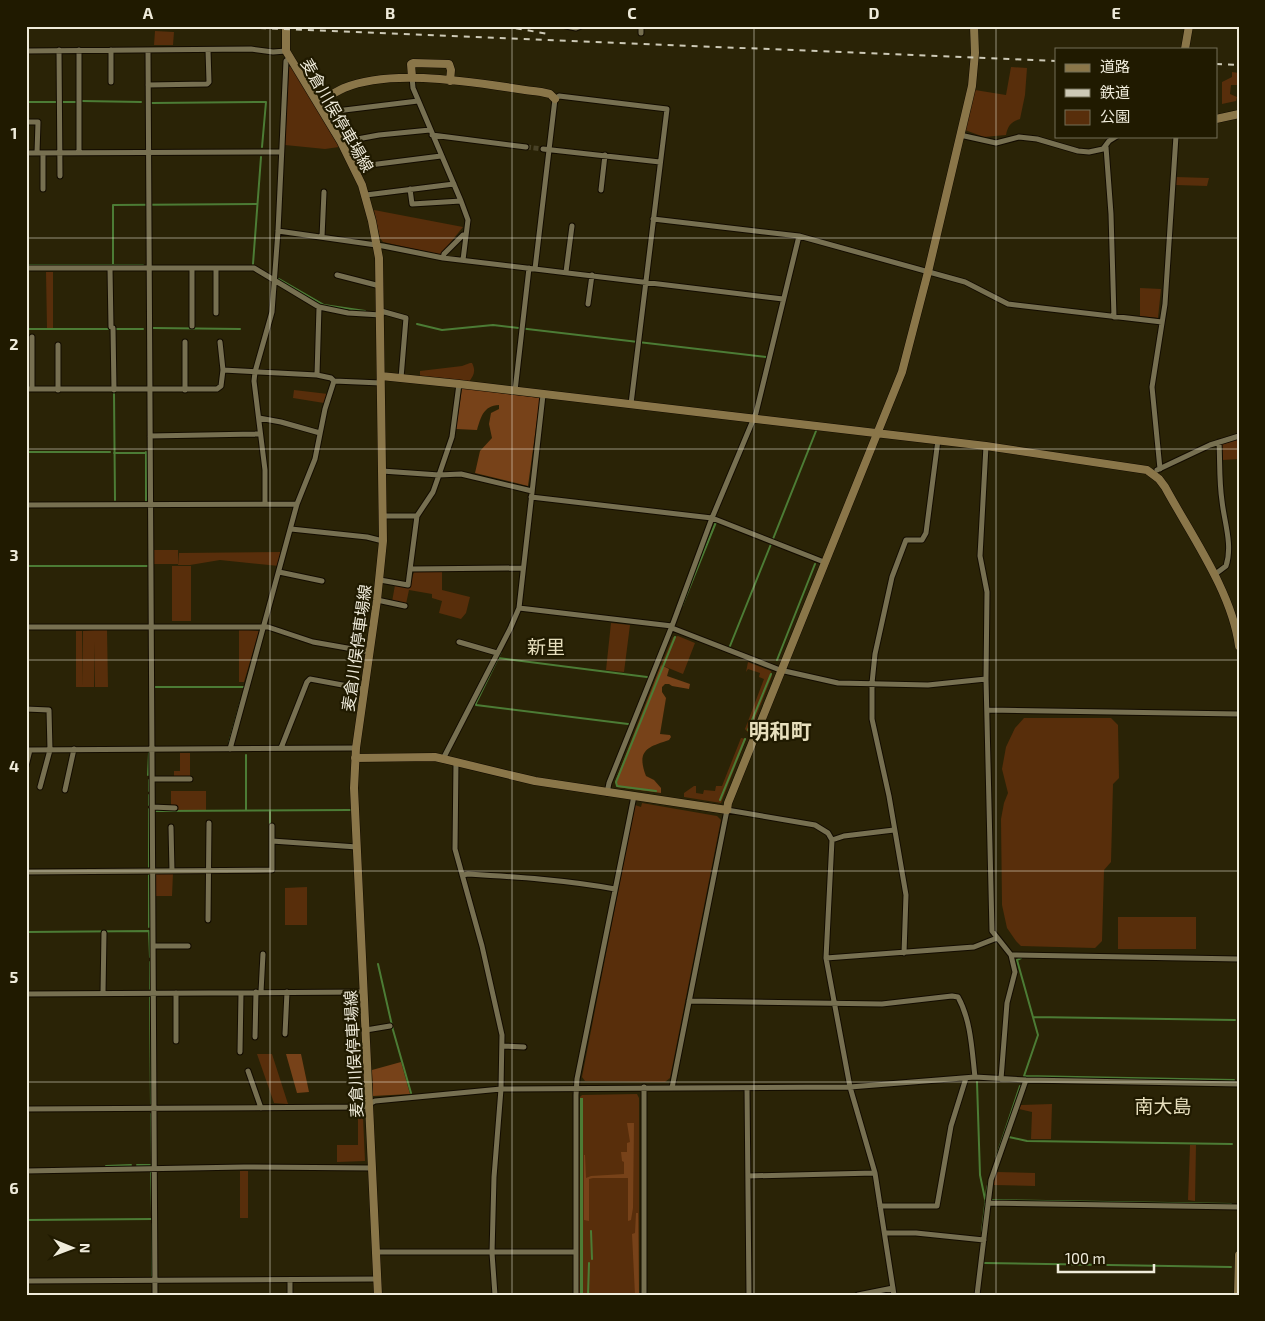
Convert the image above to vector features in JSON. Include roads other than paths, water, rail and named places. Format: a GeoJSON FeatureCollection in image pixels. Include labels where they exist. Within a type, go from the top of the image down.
{"type":"FeatureCollection","features":[{"type":"Feature","properties":{"kind":"street","name":"麦倉川俣停車場線"},"geometry":{"type":"LineString","coordinates":[[286,26],[288,55],[341,142],[366,195],[377,245],[380,286],[383,541],[380,580],[356,748],[354,788],[378,1295]]}},
{"type":"Feature","properties":{"kind":"street"},"geometry":{"type":"LineString","coordinates":[[566,26],[576,28],[581,26]]}},
{"type":"Feature","properties":{"kind":"street"},"geometry":{"type":"LineString","coordinates":[[641,26],[641,33]]}},
{"type":"Feature","properties":{"kind":"street"},"geometry":{"type":"LineString","coordinates":[[672,1088],[728,803],[780,670],[902,372],[972,86],[975,53],[974,26]]}},
{"type":"Feature","properties":{"kind":"street"},"geometry":{"type":"LineString","coordinates":[[1185,48],[1189,26]]}},
{"type":"Feature","properties":{"kind":"street"},"geometry":{"type":"LineString","coordinates":[[26,51],[251,49],[288,55],[286,61],[272,312],[254,381],[265,470],[265,504]]}},
{"type":"Feature","properties":{"kind":"street"},"geometry":{"type":"LineString","coordinates":[[59,50],[60,176]]}},
{"type":"Feature","properties":{"kind":"street"},"geometry":{"type":"LineString","coordinates":[[79,50],[79,153]]}},
{"type":"Feature","properties":{"kind":"street"},"geometry":{"type":"LineString","coordinates":[[111,50],[111,82]]}},
{"type":"Feature","properties":{"kind":"street"},"geometry":{"type":"LineString","coordinates":[[148,50],[150,626],[156,1295]]}},
{"type":"Feature","properties":{"kind":"street"},"geometry":{"type":"LineString","coordinates":[[148,85],[207,84],[209,82],[208,50]]}},
{"type":"Feature","properties":{"kind":"street"},"geometry":{"type":"LineString","coordinates":[[450,81],[451,70],[449,64],[411,64],[413,88],[418,102],[468,220],[463,260]]}},
{"type":"Feature","properties":{"kind":"street"},"geometry":{"type":"LineString","coordinates":[[318,103],[344,88],[364,82],[387,78],[412,77],[541,92],[550,94],[555,98]]}},
{"type":"Feature","properties":{"kind":"street"},"geometry":{"type":"LineString","coordinates":[[555,98],[559,96],[667,109],[631,404]]}},
{"type":"Feature","properties":{"kind":"street"},"geometry":{"type":"LineString","coordinates":[[515,391],[555,98]]}},
{"type":"Feature","properties":{"kind":"street"},"geometry":{"type":"LineString","coordinates":[[325,115],[328,112],[418,102]]}},
{"type":"Feature","properties":{"kind":"street"},"geometry":{"type":"LineString","coordinates":[[1218,118],[1239,114]]}},
{"type":"Feature","properties":{"kind":"street"},"geometry":{"type":"LineString","coordinates":[[26,122],[38,122],[43,189]]}},
{"type":"Feature","properties":{"kind":"street"},"geometry":{"type":"LineString","coordinates":[[341,142],[379,135],[431,132],[526,147]]}},
{"type":"Feature","properties":{"kind":"street"},"geometry":{"type":"LineString","coordinates":[[960,135],[996,143],[1019,137],[1037,139],[1078,151],[1089,152],[1106,147]]}},
{"type":"Feature","properties":{"kind":"street"},"geometry":{"type":"LineString","coordinates":[[1114,138],[1109,141],[1106,147],[1111,214],[1114,316]]}},
{"type":"Feature","properties":{"kind":"street"},"geometry":{"type":"LineString","coordinates":[[1176,138],[1165,304],[1152,387],[1156,471],[1214,575],[1232,615],[1239,646]]}},
{"type":"Feature","properties":{"kind":"street"},"geometry":{"type":"LineString","coordinates":[[542,149],[660,162]]}},
{"type":"Feature","properties":{"kind":"street"},"geometry":{"type":"LineString","coordinates":[[26,153],[281,152]]}},
{"type":"Feature","properties":{"kind":"street"},"geometry":{"type":"LineString","coordinates":[[601,190],[605,155]]}},
{"type":"Feature","properties":{"kind":"street"},"geometry":{"type":"LineString","coordinates":[[354,167],[441,156]]}},
{"type":"Feature","properties":{"kind":"street"},"geometry":{"type":"LineString","coordinates":[[366,195],[454,184]]}},
{"type":"Feature","properties":{"kind":"street"},"geometry":{"type":"LineString","coordinates":[[410,189],[412,204],[461,201]]}},
{"type":"Feature","properties":{"kind":"street"},"geometry":{"type":"LineString","coordinates":[[322,237],[324,192]]}},
{"type":"Feature","properties":{"kind":"street"},"geometry":{"type":"LineString","coordinates":[[653,219],[799,236],[965,282],[1008,304],[1162,322]]}},
{"type":"Feature","properties":{"kind":"street"},"geometry":{"type":"LineString","coordinates":[[566,272],[572,226]]}},
{"type":"Feature","properties":{"kind":"street"},"geometry":{"type":"LineString","coordinates":[[278,231],[377,245],[443,258],[783,299]]}},
{"type":"Feature","properties":{"kind":"street"},"geometry":{"type":"LineString","coordinates":[[443,258],[444,254],[463,235],[466,235]]}},
{"type":"Feature","properties":{"kind":"street"},"geometry":{"type":"LineString","coordinates":[[607,793],[609,783],[672,627],[712,518],[756,413],[799,236]]}},
{"type":"Feature","properties":{"kind":"street"},"geometry":{"type":"LineString","coordinates":[[26,268],[254,268],[319,307],[348,313],[381,313],[406,318],[400,378]]}},
{"type":"Feature","properties":{"kind":"street"},"geometry":{"type":"LineString","coordinates":[[110,268],[114,390]]}},
{"type":"Feature","properties":{"kind":"street"},"geometry":{"type":"LineString","coordinates":[[192,268],[192,326]]}},
{"type":"Feature","properties":{"kind":"street"},"geometry":{"type":"LineString","coordinates":[[216,268],[216,313]]}},
{"type":"Feature","properties":{"kind":"street"},"geometry":{"type":"LineString","coordinates":[[337,275],[380,286]]}},
{"type":"Feature","properties":{"kind":"street"},"geometry":{"type":"LineString","coordinates":[[588,304],[592,275]]}},
{"type":"Feature","properties":{"kind":"street"},"geometry":{"type":"LineString","coordinates":[[318,374],[319,307]]}},
{"type":"Feature","properties":{"kind":"street"},"geometry":{"type":"LineString","coordinates":[[32,337],[29,389],[58,390],[217,389],[221,386],[223,370],[220,342]]}},
{"type":"Feature","properties":{"kind":"street"},"geometry":{"type":"LineString","coordinates":[[185,342],[185,390]]}},
{"type":"Feature","properties":{"kind":"street"},"geometry":{"type":"LineString","coordinates":[[58,346],[58,390]]}},
{"type":"Feature","properties":{"kind":"street"},"geometry":{"type":"LineString","coordinates":[[223,370],[318,374],[332,378],[334,381],[400,378],[459,384],[938,440],[1156,471],[1218,442],[1239,436]]}},
{"type":"Feature","properties":{"kind":"street"},"geometry":{"type":"LineString","coordinates":[[230,749],[297,504],[315,459],[324,409],[334,381]]}},
{"type":"Feature","properties":{"kind":"street"},"geometry":{"type":"LineString","coordinates":[[380,580],[408,585],[417,516],[433,492],[452,436],[459,384]]}},
{"type":"Feature","properties":{"kind":"street"},"geometry":{"type":"LineString","coordinates":[[443,758],[518,608],[543,395]]}},
{"type":"Feature","properties":{"kind":"street"},"geometry":{"type":"LineString","coordinates":[[259,418],[320,433]]}},
{"type":"Feature","properties":{"kind":"street"},"geometry":{"type":"LineString","coordinates":[[150,436],[260,434]]}},
{"type":"Feature","properties":{"kind":"street"},"geometry":{"type":"LineString","coordinates":[[904,953],[906,894],[889,796],[872,719],[872,683],[875,654],[895,570],[906,540],[922,540],[926,533],[938,440]]}},
{"type":"Feature","properties":{"kind":"street"},"geometry":{"type":"LineString","coordinates":[[1214,575],[1226,566],[1228,550],[1218,442]]}},
{"type":"Feature","properties":{"kind":"street"},"geometry":{"type":"LineString","coordinates":[[986,446],[980,556],[987,592],[986,710],[992,931],[1011,955],[1014,972],[1008,1004],[1001,1079]]}},
{"type":"Feature","properties":{"kind":"street"},"geometry":{"type":"LineString","coordinates":[[382,471],[439,475],[460,474],[531,494],[712,518],[824,562]]}},
{"type":"Feature","properties":{"kind":"street"},"geometry":{"type":"LineString","coordinates":[[26,504],[297,504]]}},
{"type":"Feature","properties":{"kind":"street"},"geometry":{"type":"LineString","coordinates":[[382,516],[417,516]]}},
{"type":"Feature","properties":{"kind":"street"},"geometry":{"type":"LineString","coordinates":[[291,529],[367,537],[383,541]]}},
{"type":"Feature","properties":{"kind":"street"},"geometry":{"type":"LineString","coordinates":[[411,569],[523,568]]}},
{"type":"Feature","properties":{"kind":"street"},"geometry":{"type":"LineString","coordinates":[[279,572],[322,581]]}},
{"type":"Feature","properties":{"kind":"street"},"geometry":{"type":"LineString","coordinates":[[377,600],[405,606]]}},
{"type":"Feature","properties":{"kind":"street"},"geometry":{"type":"LineString","coordinates":[[518,608],[672,627],[780,670],[838,683],[928,685],[986,679]]}},
{"type":"Feature","properties":{"kind":"street"},"geometry":{"type":"LineString","coordinates":[[26,627],[264,627],[313,642],[370,652]]}},
{"type":"Feature","properties":{"kind":"street"},"geometry":{"type":"LineString","coordinates":[[459,642],[497,653]]}},
{"type":"Feature","properties":{"kind":"street"},"geometry":{"type":"LineString","coordinates":[[280,748],[306,682],[310,679],[364,690]]}},
{"type":"Feature","properties":{"kind":"street"},"geometry":{"type":"LineString","coordinates":[[26,709],[49,710],[50,750],[40,787]]}},
{"type":"Feature","properties":{"kind":"street"},"geometry":{"type":"LineString","coordinates":[[986,710],[1239,714]]}},
{"type":"Feature","properties":{"kind":"street"},"geometry":{"type":"LineString","coordinates":[[26,766],[28,750],[356,748]]}},
{"type":"Feature","properties":{"kind":"street"},"geometry":{"type":"LineString","coordinates":[[65,790],[74,750]]}},
{"type":"Feature","properties":{"kind":"street"},"geometry":{"type":"LineString","coordinates":[[355,758],[443,758],[519,778],[815,825],[828,832],[832,840],[826,958],[850,1088],[875,1173],[894,1295]]}},
{"type":"Feature","properties":{"kind":"street"},"geometry":{"type":"LineString","coordinates":[[456,762],[455,849],[482,946],[502,1035],[502,1089],[494,1177],[492,1252],[495,1295]]}},
{"type":"Feature","properties":{"kind":"street"},"geometry":{"type":"LineString","coordinates":[[152,779],[190,779]]}},
{"type":"Feature","properties":{"kind":"street"},"geometry":{"type":"LineString","coordinates":[[576,1295],[576,1087],[634,796]]}},
{"type":"Feature","properties":{"kind":"street"},"geometry":{"type":"LineString","coordinates":[[152,807],[175,808]]}},
{"type":"Feature","properties":{"kind":"street"},"geometry":{"type":"LineString","coordinates":[[208,920],[209,823]]}},
{"type":"Feature","properties":{"kind":"street"},"geometry":{"type":"LineString","coordinates":[[26,872],[272,870],[272,826]]}},
{"type":"Feature","properties":{"kind":"street"},"geometry":{"type":"LineString","coordinates":[[172,827],[172,871]]}},
{"type":"Feature","properties":{"kind":"street"},"geometry":{"type":"LineString","coordinates":[[832,840],[844,836],[894,830]]}},
{"type":"Feature","properties":{"kind":"street"},"geometry":{"type":"LineString","coordinates":[[272,841],[357,847]]}},
{"type":"Feature","properties":{"kind":"street"},"geometry":{"type":"LineString","coordinates":[[463,875],[539,879],[582,883],[615,889]]}},
{"type":"Feature","properties":{"kind":"street"},"geometry":{"type":"LineString","coordinates":[[103,993],[104,934]]}},
{"type":"Feature","properties":{"kind":"street"},"geometry":{"type":"LineString","coordinates":[[826,958],[974,947],[997,938]]}},
{"type":"Feature","properties":{"kind":"street"},"geometry":{"type":"LineString","coordinates":[[153,946],[188,946]]}},
{"type":"Feature","properties":{"kind":"street"},"geometry":{"type":"LineString","coordinates":[[255,1037],[263,954]]}},
{"type":"Feature","properties":{"kind":"street"},"geometry":{"type":"LineString","coordinates":[[1011,955],[1239,959]]}},
{"type":"Feature","properties":{"kind":"street"},"geometry":{"type":"LineString","coordinates":[[240,1052],[241,992]]}},
{"type":"Feature","properties":{"kind":"street"},"geometry":{"type":"LineString","coordinates":[[285,1034],[287,992]]}},
{"type":"Feature","properties":{"kind":"street"},"geometry":{"type":"LineString","coordinates":[[26,994],[364,992]]}},
{"type":"Feature","properties":{"kind":"street"},"geometry":{"type":"LineString","coordinates":[[176,993],[176,1041]]}},
{"type":"Feature","properties":{"kind":"street"},"geometry":{"type":"LineString","coordinates":[[689,1001],[882,1004],[952,996],[958,997],[970,1036],[975,1077]]}},
{"type":"Feature","properties":{"kind":"street"},"geometry":{"type":"LineString","coordinates":[[366,1030],[390,1026]]}},
{"type":"Feature","properties":{"kind":"street"},"geometry":{"type":"LineString","coordinates":[[502,1046],[524,1046]]}},
{"type":"Feature","properties":{"kind":"street"},"geometry":{"type":"LineString","coordinates":[[248,1071],[261,1108]]}},
{"type":"Feature","properties":{"kind":"street"},"geometry":{"type":"LineString","coordinates":[[26,1109],[363,1106],[375,1101],[502,1089],[576,1087],[850,1088],[975,1077],[1026,1080],[1239,1084]]}},
{"type":"Feature","properties":{"kind":"street"},"geometry":{"type":"LineString","coordinates":[[880,1206],[936,1206],[951,1126],[966,1078]]}},
{"type":"Feature","properties":{"kind":"street"},"geometry":{"type":"LineString","coordinates":[[976,1295],[992,1180],[1026,1080]]}},
{"type":"Feature","properties":{"kind":"street"},"geometry":{"type":"LineString","coordinates":[[644,1088],[644,1295]]}},
{"type":"Feature","properties":{"kind":"street"},"geometry":{"type":"LineString","coordinates":[[746,1088],[749,1295]]}},
{"type":"Feature","properties":{"kind":"street"},"geometry":{"type":"LineString","coordinates":[[26,1171],[155,1168],[372,1168]]}},
{"type":"Feature","properties":{"kind":"street"},"geometry":{"type":"LineString","coordinates":[[748,1176],[875,1173]]}},
{"type":"Feature","properties":{"kind":"street"},"geometry":{"type":"LineString","coordinates":[[988,1203],[1239,1206]]}},
{"type":"Feature","properties":{"kind":"street"},"geometry":{"type":"LineString","coordinates":[[885,1233],[916,1233],[984,1240]]}},
{"type":"Feature","properties":{"kind":"street"},"geometry":{"type":"LineString","coordinates":[[376,1252],[575,1252]]}},
{"type":"Feature","properties":{"kind":"street"},"geometry":{"type":"LineString","coordinates":[[1238,1295],[1239,1255]]}},
{"type":"Feature","properties":{"kind":"street"},"geometry":{"type":"LineString","coordinates":[[26,1282],[377,1279]]}},
{"type":"Feature","properties":{"kind":"street"},"geometry":{"type":"LineString","coordinates":[[290,1280],[290,1295]]}},
{"type":"Feature","properties":{"kind":"street"},"geometry":{"type":"LineString","coordinates":[[858,1295],[893,1288]]}},
{"type":"Feature","properties":{"kind":"waterway"},"geometry":{"type":"LineString","coordinates":[[82,101],[141,102]]}},
{"type":"Feature","properties":{"kind":"waterway"},"geometry":{"type":"LineString","coordinates":[[26,102],[58,102]]}},
{"type":"Feature","properties":{"kind":"waterway"},"geometry":{"type":"LineString","coordinates":[[63,102],[77,102]]}},
{"type":"Feature","properties":{"kind":"waterway"},"geometry":{"type":"LineString","coordinates":[[152,103],[266,102],[262,147]]}},
{"type":"Feature","properties":{"kind":"waterway"},"geometry":{"type":"LineString","coordinates":[[253,264],[261,157]]}},
{"type":"Feature","properties":{"kind":"waterway"},"geometry":{"type":"LineString","coordinates":[[113,265],[113,205],[257,204]]}},
{"type":"Feature","properties":{"kind":"waterway"},"geometry":{"type":"LineString","coordinates":[[26,265],[143,265]]}},
{"type":"Feature","properties":{"kind":"waterway"},"geometry":{"type":"LineString","coordinates":[[279,279],[324,305],[365,311]]}},
{"type":"Feature","properties":{"kind":"waterway"},"geometry":{"type":"LineString","coordinates":[[417,324],[442,330],[493,325],[766,357]]}},
{"type":"Feature","properties":{"kind":"waterway"},"geometry":{"type":"LineString","coordinates":[[153,328],[240,329]]}},
{"type":"Feature","properties":{"kind":"waterway"},"geometry":{"type":"LineString","coordinates":[[26,329],[110,329]]}},
{"type":"Feature","properties":{"kind":"waterway"},"geometry":{"type":"LineString","coordinates":[[114,329],[143,329]]}},
{"type":"Feature","properties":{"kind":"waterway"},"geometry":{"type":"LineString","coordinates":[[114,393],[115,500]]}},
{"type":"Feature","properties":{"kind":"waterway"},"geometry":{"type":"LineString","coordinates":[[773,539],[816,431]]}},
{"type":"Feature","properties":{"kind":"waterway"},"geometry":{"type":"LineString","coordinates":[[26,452],[110,452]]}},
{"type":"Feature","properties":{"kind":"waterway"},"geometry":{"type":"LineString","coordinates":[[146,452],[146,501]]}},
{"type":"Feature","properties":{"kind":"waterway"},"geometry":{"type":"LineString","coordinates":[[114,453],[146,453]]}},
{"type":"Feature","properties":{"kind":"waterway"},"geometry":{"type":"LineString","coordinates":[[682,606],[716,522]]}},
{"type":"Feature","properties":{"kind":"waterway"},"geometry":{"type":"LineString","coordinates":[[730,646],[771,544]]}},
{"type":"Feature","properties":{"kind":"waterway"},"geometry":{"type":"LineString","coordinates":[[777,660],[815,564]]}},
{"type":"Feature","properties":{"kind":"waterway"},"geometry":{"type":"LineString","coordinates":[[26,566],[147,566]]}},
{"type":"Feature","properties":{"kind":"waterway"},"geometry":{"type":"LineString","coordinates":[[656,791],[617,786],[616,782],[675,637]]}},
{"type":"Feature","properties":{"kind":"waterway"},"geometry":{"type":"LineString","coordinates":[[501,652],[476,705],[628,724]]}},
{"type":"Feature","properties":{"kind":"waterway"},"geometry":{"type":"LineString","coordinates":[[498,658],[647,677]]}},
{"type":"Feature","properties":{"kind":"waterway"},"geometry":{"type":"LineString","coordinates":[[748,730],[771,674]]}},
{"type":"Feature","properties":{"kind":"waterway"},"geometry":{"type":"LineString","coordinates":[[154,687],[245,687]]}},
{"type":"Feature","properties":{"kind":"waterway"},"geometry":{"type":"LineString","coordinates":[[229,743],[241,700]]}},
{"type":"Feature","properties":{"kind":"waterway"},"geometry":{"type":"LineString","coordinates":[[720,800],[745,739]]}},
{"type":"Feature","properties":{"kind":"waterway"},"geometry":{"type":"LineString","coordinates":[[148,775],[149,753]]}},
{"type":"Feature","properties":{"kind":"waterway"},"geometry":{"type":"LineString","coordinates":[[246,755],[246,810]]}},
{"type":"Feature","properties":{"kind":"waterway"},"geometry":{"type":"LineString","coordinates":[[149,780],[149,791]]}},
{"type":"Feature","properties":{"kind":"waterway"},"geometry":{"type":"LineString","coordinates":[[149,795],[149,805]]}},
{"type":"Feature","properties":{"kind":"waterway"},"geometry":{"type":"LineString","coordinates":[[149,809],[149,867]]}},
{"type":"Feature","properties":{"kind":"waterway"},"geometry":{"type":"LineString","coordinates":[[156,811],[350,810]]}},
{"type":"Feature","properties":{"kind":"waterway"},"geometry":{"type":"LineString","coordinates":[[270,811],[270,825]]}},
{"type":"Feature","properties":{"kind":"waterway"},"geometry":{"type":"LineString","coordinates":[[149,875],[149,927]]}},
{"type":"Feature","properties":{"kind":"waterway"},"geometry":{"type":"LineString","coordinates":[[26,932],[149,931],[150,957]]}},
{"type":"Feature","properties":{"kind":"waterway"},"geometry":{"type":"LineString","coordinates":[[1021,958],[1017,960],[1038,1035],[1024,1076],[1234,1080]]}},
{"type":"Feature","properties":{"kind":"waterway"},"geometry":{"type":"LineString","coordinates":[[150,962],[150,989]]}},
{"type":"Feature","properties":{"kind":"waterway"},"geometry":{"type":"LineString","coordinates":[[378,964],[393,1030],[411,1093]]}},
{"type":"Feature","properties":{"kind":"waterway"},"geometry":{"type":"LineString","coordinates":[[150,997],[151,1104]]}},
{"type":"Feature","properties":{"kind":"waterway"},"geometry":{"type":"LineString","coordinates":[[1033,1017],[1235,1020]]}},
{"type":"Feature","properties":{"kind":"waterway"},"geometry":{"type":"LineString","coordinates":[[977,1082],[980,1175],[985,1199]]}},
{"type":"Feature","properties":{"kind":"waterway"},"geometry":{"type":"LineString","coordinates":[[996,1158],[1020,1086]]}},
{"type":"Feature","properties":{"kind":"waterway"},"geometry":{"type":"LineString","coordinates":[[151,1114],[152,1166]]}},
{"type":"Feature","properties":{"kind":"waterway"},"geometry":{"type":"LineString","coordinates":[[1009,1137],[1027,1141],[1232,1144]]}},
{"type":"Feature","properties":{"kind":"waterway"},"geometry":{"type":"LineString","coordinates":[[106,1166],[131,1165]]}},
{"type":"Feature","properties":{"kind":"waterway"},"geometry":{"type":"LineString","coordinates":[[137,1165],[150,1165]]}},
{"type":"Feature","properties":{"kind":"waterway"},"geometry":{"type":"LineString","coordinates":[[151,1172],[152,1214]]}},
{"type":"Feature","properties":{"kind":"waterway"},"geometry":{"type":"LineString","coordinates":[[982,1231],[989,1181]]}},
{"type":"Feature","properties":{"kind":"waterway"},"geometry":{"type":"LineString","coordinates":[[992,1200],[1231,1204]]}},
{"type":"Feature","properties":{"kind":"waterway"},"geometry":{"type":"LineString","coordinates":[[26,1220],[152,1219]]}},
{"type":"Feature","properties":{"kind":"waterway"},"geometry":{"type":"LineString","coordinates":[[152,1224],[152,1278]]}},
{"type":"Feature","properties":{"kind":"waterway"},"geometry":{"type":"LineString","coordinates":[[591,1231],[592,1259]]}},
{"type":"Feature","properties":{"kind":"waterway"},"geometry":{"type":"LineString","coordinates":[[588,1295],[589,1263]]}},
{"type":"Feature","properties":{"kind":"waterway"},"geometry":{"type":"LineString","coordinates":[[984,1263],[1231,1267]]}},
{"type":"Feature","properties":{"kind":"tunnel"},"geometry":{"type":"LineString","coordinates":[[526,147],[543,149]]}},
{"type":"Feature","properties":{"kind":"railway"},"geometry":{"type":"LineString","coordinates":[[212,26],[1055,61]]}},
{"type":"Feature","properties":{"kind":"railway"},"geometry":{"type":"LineString","coordinates":[[504,26],[548,34]]}},
{"type":"Feature","properties":{"kind":"railway"},"geometry":{"type":"LineString","coordinates":[[1218,64],[1239,65]]}},
{"type":"Feature","properties":{"kind":"district","name":"新里"},"geometry":{"type":"Point","coordinates":[546,646]}},
{"type":"Feature","properties":{"kind":"district","name":"明和町"},"geometry":{"type":"Point","coordinates":[780,730]}},
{"type":"Feature","properties":{"kind":"district","name":"南大島"},"geometry":{"type":"Point","coordinates":[1163,1105]}}]}
